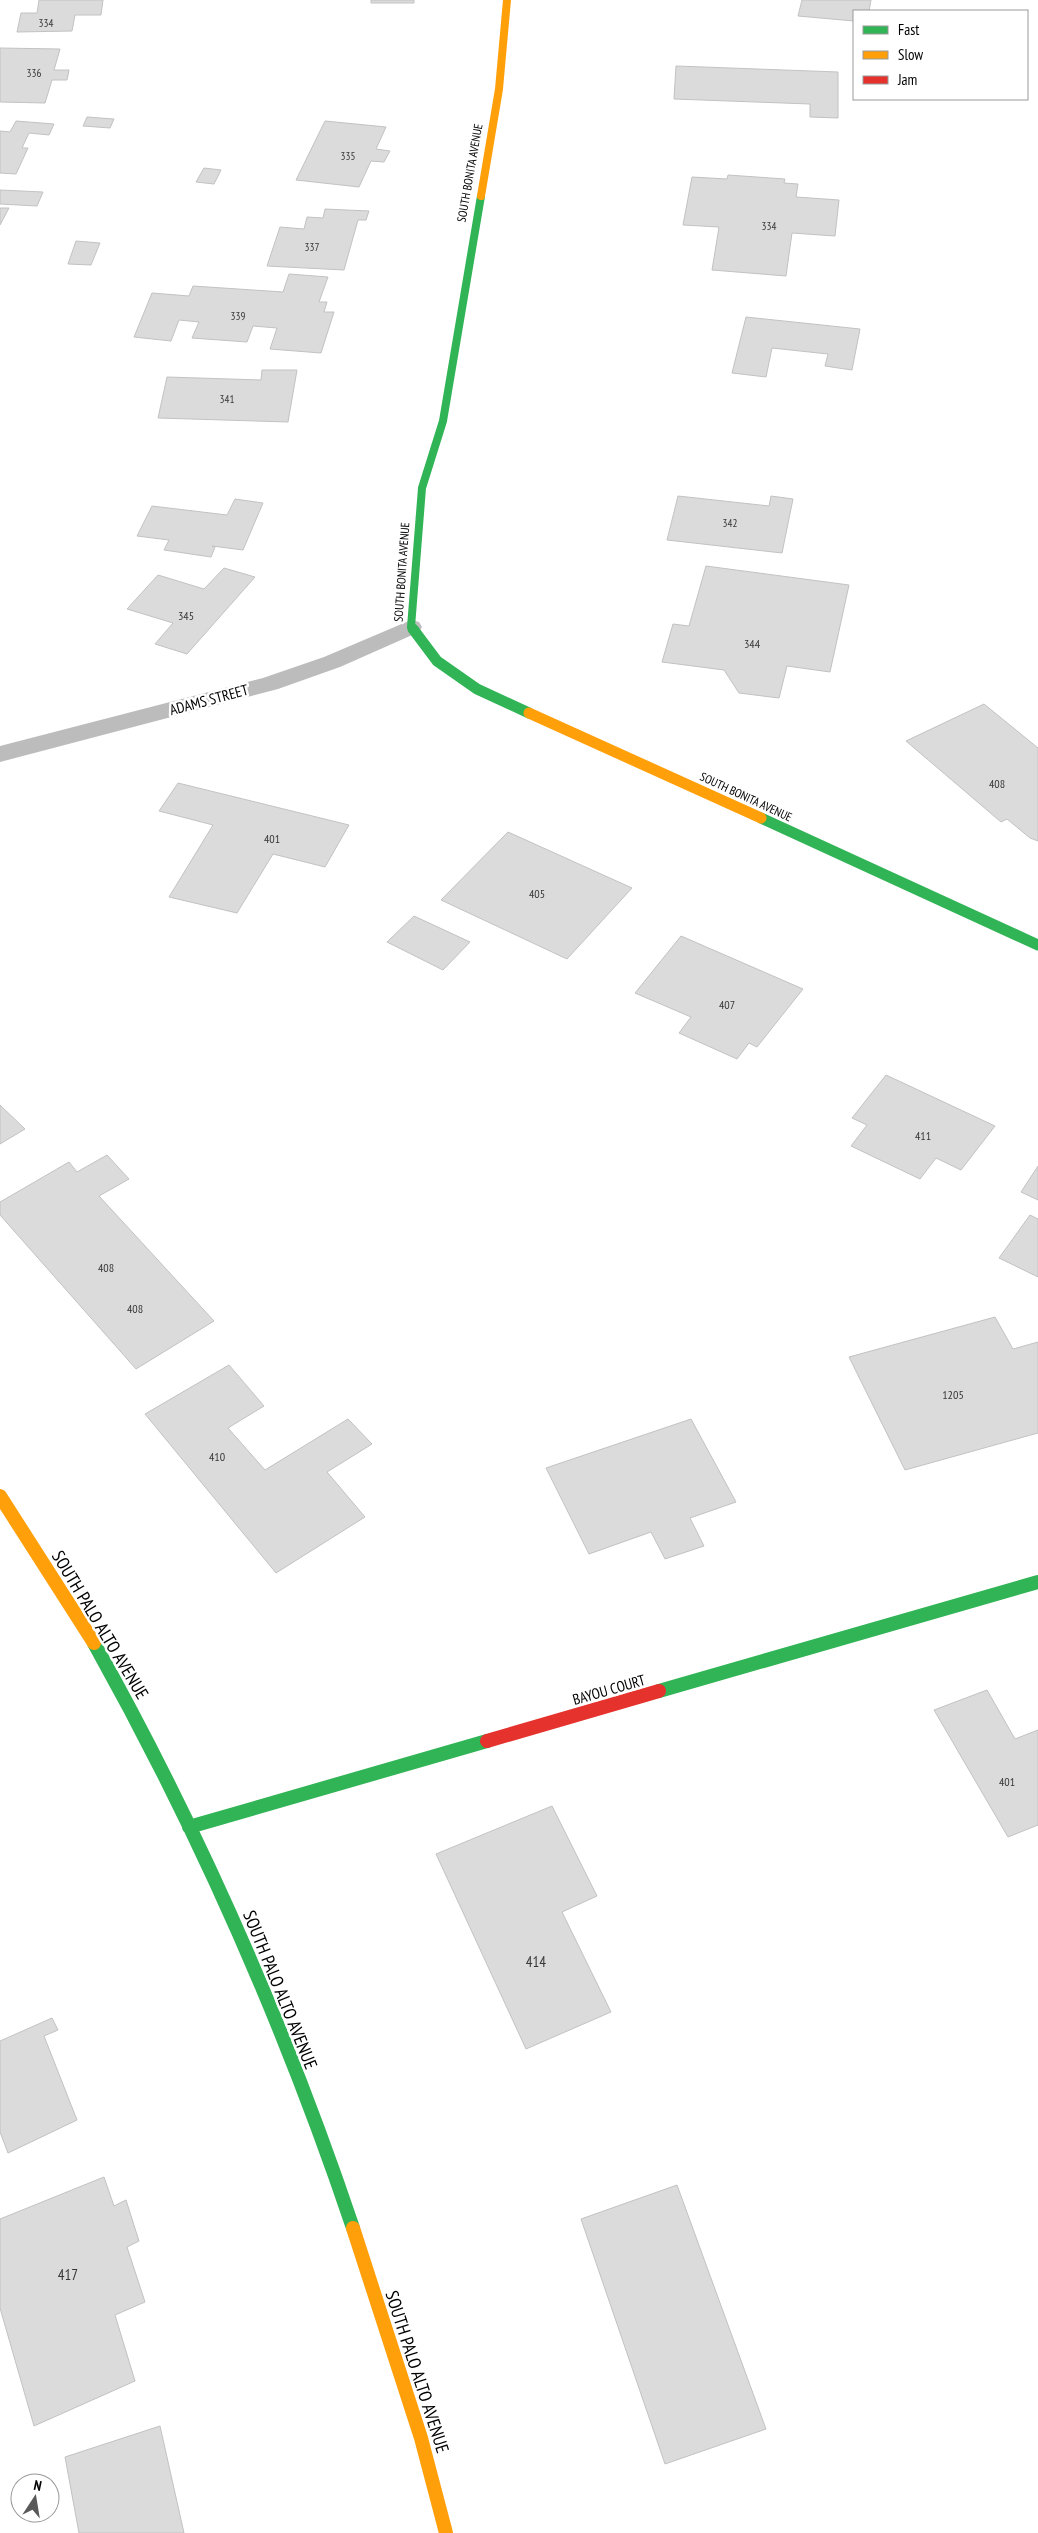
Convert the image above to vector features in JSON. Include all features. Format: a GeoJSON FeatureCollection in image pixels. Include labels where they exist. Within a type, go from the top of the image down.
{"type":"FeatureCollection","features":[{"type":"Feature","properties":{"kind":"street","name":"SOUTH BONITA AVENUE"},"geometry":{"type":"LineString","coordinates":[[508,0],[499,89],[444,421],[422,488],[411,627],[437,661],[477,689],[1038,945]]}},
{"type":"Feature","properties":{"kind":"street","name":"ADAMS STREET"},"geometry":{"type":"LineString","coordinates":[[0,754],[270,684],[332,662],[411,627]]}},
{"type":"Feature","properties":{"kind":"street","name":"SOUTH PALO ALTO AVENUE"},"geometry":{"type":"LineString","coordinates":[[0,1496],[83,1625],[126,1699],[239,1932],[317,2126],[421,2438],[446,2533]]}},
{"type":"Feature","properties":{"kind":"street","name":"BAYOU COURT"},"geometry":{"type":"LineString","coordinates":[[189,1827],[1038,1582]]}},
{"type":"Feature","properties":{"kind":"building"},"geometry":{"type":"Polygon","coordinates":[[[39,0],[103,0],[101,15],[75,15],[72,31],[17,32],[21,13],[37,13],[39,0]]]}},
{"type":"Feature","properties":{"kind":"building"},"geometry":{"type":"Polygon","coordinates":[[[371,0],[414,0],[414,3],[371,3],[371,0]]]}},
{"type":"Feature","properties":{"kind":"building"},"geometry":{"type":"Polygon","coordinates":[[[802,0],[871,0],[869,10],[853,10],[853,21],[798,16],[802,0]]]}},
{"type":"Feature","properties":{"kind":"building"},"geometry":{"type":"Polygon","coordinates":[[[0,48],[60,49],[54,70],[69,70],[67,80],[52,80],[45,103],[0,102],[0,48]]]}},
{"type":"Feature","properties":{"kind":"building"},"geometry":{"type":"Polygon","coordinates":[[[676,66],[838,72],[838,118],[810,117],[810,104],[674,99],[676,66]]]}},
{"type":"Feature","properties":{"kind":"building"},"geometry":{"type":"Polygon","coordinates":[[[87,117],[114,119],[110,128],[83,126],[87,117]]]}},
{"type":"Feature","properties":{"kind":"building"},"geometry":{"type":"Polygon","coordinates":[[[16,121],[54,124],[49,135],[29,133],[22,148],[28,148],[16,174],[0,173],[0,131],[10,132],[16,121]]]}},
{"type":"Feature","properties":{"kind":"building"},"geometry":{"type":"Polygon","coordinates":[[[325,121],[386,127],[376,149],[390,151],[384,162],[371,161],[359,187],[296,180],[325,121]]]}},
{"type":"Feature","properties":{"kind":"building"},"geometry":{"type":"Polygon","coordinates":[[[204,168],[221,170],[214,184],[196,182],[204,168]]]}},
{"type":"Feature","properties":{"kind":"building"},"geometry":{"type":"Polygon","coordinates":[[[728,175],[785,179],[784,183],[798,184],[796,197],[839,200],[835,236],[792,233],[786,276],[712,270],[719,227],[683,225],[692,177],[727,179],[728,175]]]}},
{"type":"Feature","properties":{"kind":"building"},"geometry":{"type":"Polygon","coordinates":[[[0,190],[43,192],[37,206],[0,204],[0,190]]]}},
{"type":"Feature","properties":{"kind":"building"},"geometry":{"type":"Polygon","coordinates":[[[0,208],[9,208],[0,225],[0,208]]]}},
{"type":"Feature","properties":{"kind":"building"},"geometry":{"type":"Polygon","coordinates":[[[325,209],[369,211],[366,220],[358,220],[344,270],[267,266],[280,227],[304,229],[307,217],[323,218],[325,209]]]}},
{"type":"Feature","properties":{"kind":"building"},"geometry":{"type":"Polygon","coordinates":[[[76,241],[100,243],[91,265],[68,264],[76,241]]]}},
{"type":"Feature","properties":{"kind":"building"},"geometry":{"type":"Polygon","coordinates":[[[289,274],[328,277],[319,302],[327,302],[324,312],[334,312],[321,353],[270,349],[277,328],[253,326],[247,342],[192,338],[199,322],[179,320],[171,341],[134,337],[152,293],[189,296],[193,286],[283,292],[289,274]]]}},
{"type":"Feature","properties":{"kind":"building"},"geometry":{"type":"Polygon","coordinates":[[[746,317],[860,329],[852,370],[825,366],[828,354],[772,348],[766,377],[732,373],[746,317]]]}},
{"type":"Feature","properties":{"kind":"building"},"geometry":{"type":"Polygon","coordinates":[[[262,370],[297,370],[288,422],[158,418],[167,377],[261,380],[262,370]]]}},
{"type":"Feature","properties":{"kind":"building"},"geometry":{"type":"Polygon","coordinates":[[[678,496],[769,506],[771,496],[793,499],[782,553],[667,540],[678,496]]]}},
{"type":"Feature","properties":{"kind":"building"},"geometry":{"type":"Polygon","coordinates":[[[235,499],[263,503],[243,550],[212,546],[215,547],[211,557],[164,550],[169,540],[137,536],[152,506],[227,515],[235,499]]]}},
{"type":"Feature","properties":{"kind":"building"},"geometry":{"type":"Polygon","coordinates":[[[706,566],[849,585],[830,672],[787,666],[779,698],[739,693],[724,670],[662,662],[673,624],[689,626],[706,566]]]}},
{"type":"Feature","properties":{"kind":"building"},"geometry":{"type":"Polygon","coordinates":[[[224,568],[255,577],[187,654],[155,644],[173,623],[127,609],[158,575],[204,589],[224,568]]]}},
{"type":"Feature","properties":{"kind":"building"},"geometry":{"type":"Polygon","coordinates":[[[984,704],[1038,748],[1038,841],[1030,838],[1007,819],[1001,822],[906,741],[984,704]]]}},
{"type":"Feature","properties":{"kind":"building"},"geometry":{"type":"Polygon","coordinates":[[[178,783],[349,825],[325,867],[273,854],[237,913],[169,897],[213,825],[159,811],[178,783]]]}},
{"type":"Feature","properties":{"kind":"building"},"geometry":{"type":"Polygon","coordinates":[[[508,832],[632,888],[567,959],[441,900],[508,832]]]}},
{"type":"Feature","properties":{"kind":"building"},"geometry":{"type":"Polygon","coordinates":[[[414,916],[470,942],[443,970],[387,942],[414,916]]]}},
{"type":"Feature","properties":{"kind":"building"},"geometry":{"type":"Polygon","coordinates":[[[681,936],[803,989],[757,1047],[749,1043],[737,1059],[679,1033],[691,1017],[635,993],[681,936]]]}},
{"type":"Feature","properties":{"kind":"building"},"geometry":{"type":"Polygon","coordinates":[[[886,1075],[995,1126],[961,1170],[936,1158],[920,1179],[851,1146],[867,1125],[852,1118],[886,1075]]]}},
{"type":"Feature","properties":{"kind":"building"},"geometry":{"type":"Polygon","coordinates":[[[0,1105],[25,1129],[0,1144],[0,1105]]]}},
{"type":"Feature","properties":{"kind":"building"},"geometry":{"type":"Polygon","coordinates":[[[107,1155],[129,1179],[99,1196],[214,1321],[136,1369],[0,1215],[0,1202],[69,1162],[77,1172],[107,1155]]]}},
{"type":"Feature","properties":{"kind":"building"},"geometry":{"type":"Polygon","coordinates":[[[1038,1166],[1038,1200],[1021,1192],[1038,1166]]]}},
{"type":"Feature","properties":{"kind":"building"},"geometry":{"type":"Polygon","coordinates":[[[1030,1215],[1038,1219],[1038,1277],[999,1258],[1030,1215]]]}},
{"type":"Feature","properties":{"kind":"building"},"geometry":{"type":"Polygon","coordinates":[[[995,1317],[1013,1349],[1038,1342],[1038,1433],[905,1470],[849,1357],[995,1317]]]}},
{"type":"Feature","properties":{"kind":"building"},"geometry":{"type":"Polygon","coordinates":[[[229,1365],[264,1406],[228,1428],[265,1470],[348,1419],[372,1444],[327,1472],[365,1517],[276,1573],[145,1414],[229,1365]]]}},
{"type":"Feature","properties":{"kind":"building"},"geometry":{"type":"Polygon","coordinates":[[[691,1419],[736,1502],[690,1518],[704,1546],[665,1559],[651,1532],[589,1554],[546,1468],[691,1419]]]}},
{"type":"Feature","properties":{"kind":"building"},"geometry":{"type":"Polygon","coordinates":[[[987,1690],[1015,1739],[1038,1730],[1038,1825],[1008,1837],[934,1710],[987,1690]]]}},
{"type":"Feature","properties":{"kind":"building"},"geometry":{"type":"Polygon","coordinates":[[[552,1806],[597,1896],[562,1912],[611,2012],[526,2049],[436,1854],[552,1806]]]}},
{"type":"Feature","properties":{"kind":"building"},"geometry":{"type":"Polygon","coordinates":[[[52,2018],[58,2030],[44,2036],[77,2120],[8,2153],[0,2132],[0,2041],[52,2018]]]}},
{"type":"Feature","properties":{"kind":"building"},"geometry":{"type":"Polygon","coordinates":[[[104,2177],[114,2206],[126,2200],[139,2241],[127,2247],[145,2302],[115,2315],[135,2381],[34,2426],[0,2308],[0,2219],[104,2177]]]}},
{"type":"Feature","properties":{"kind":"building"},"geometry":{"type":"Polygon","coordinates":[[[677,2185],[766,2429],[665,2464],[581,2219],[677,2185]]]}},
{"type":"Feature","properties":{"kind":"building"},"geometry":{"type":"Polygon","coordinates":[[[160,2426],[184,2533],[79,2533],[65,2457],[160,2426]]]}},
{"type":"Feature","properties":{"kind":"traffic: fast"},"geometry":{"type":"LineString","coordinates":[[481,196],[443,421],[422,488],[411,627],[437,661],[477,689],[529,713]]}},
{"type":"Feature","properties":{"kind":"traffic: fast"},"geometry":{"type":"LineString","coordinates":[[761,818],[1038,945]]}},
{"type":"Feature","properties":{"kind":"traffic: fast"},"geometry":{"type":"LineString","coordinates":[[659,1691],[1038,1582]]}},
{"type":"Feature","properties":{"kind":"traffic: fast"},"geometry":{"type":"LineString","coordinates":[[94,1643],[187,1825],[234,1924],[298,2074],[353,2228]]}},
{"type":"Feature","properties":{"kind":"traffic: fast"},"geometry":{"type":"LineString","coordinates":[[189,1827],[487,1741]]}},
{"type":"Feature","properties":{"kind":"traffic: slow"},"geometry":{"type":"LineString","coordinates":[[481,196],[499,89],[507,0]]}},
{"type":"Feature","properties":{"kind":"traffic: slow"},"geometry":{"type":"LineString","coordinates":[[529,713],[761,818]]}},
{"type":"Feature","properties":{"kind":"traffic: slow"},"geometry":{"type":"LineString","coordinates":[[0,1496],[94,1643]]}},
{"type":"Feature","properties":{"kind":"traffic: slow"},"geometry":{"type":"LineString","coordinates":[[353,2228],[421,2438],[446,2533]]}},
{"type":"Feature","properties":{"kind":"traffic: jam"},"geometry":{"type":"LineString","coordinates":[[487,1741],[659,1691]]}}]}
